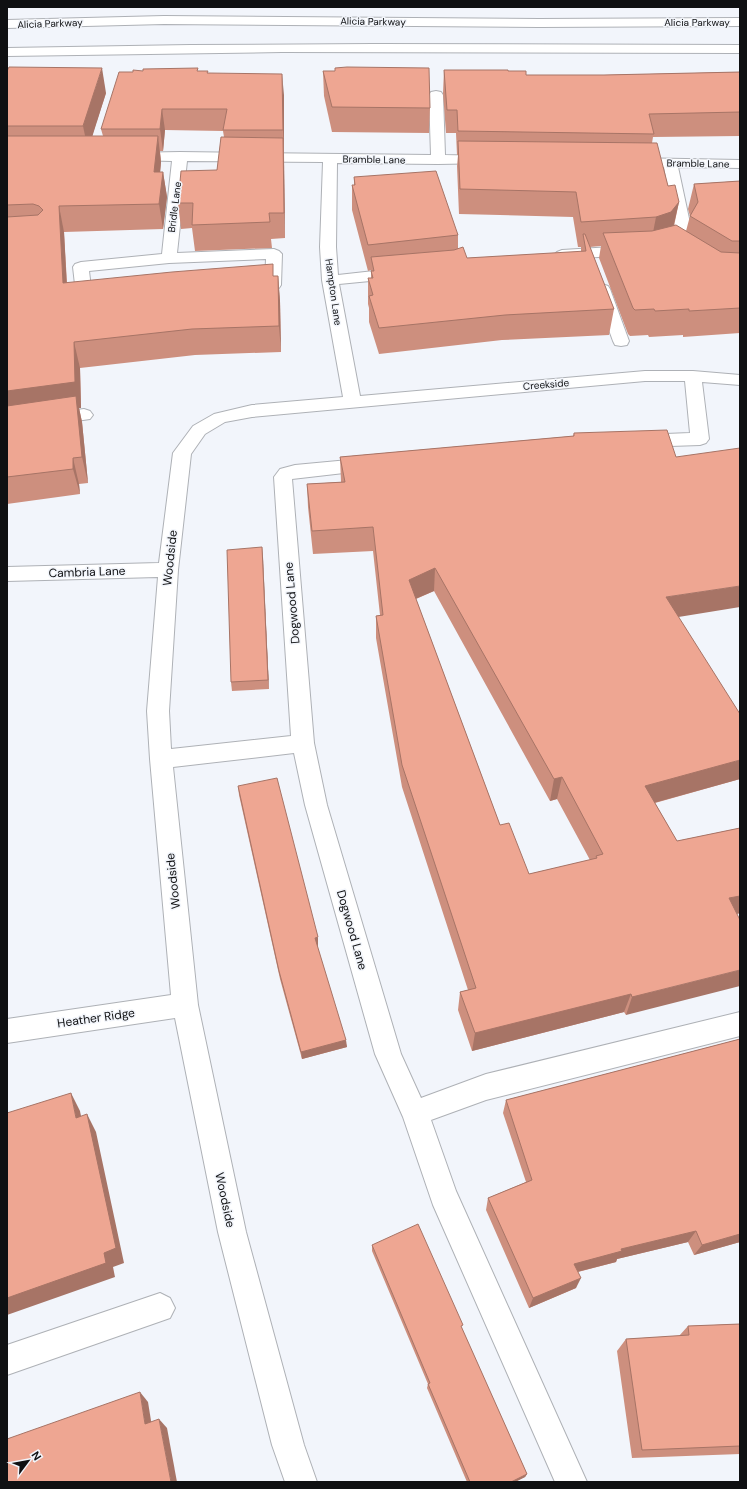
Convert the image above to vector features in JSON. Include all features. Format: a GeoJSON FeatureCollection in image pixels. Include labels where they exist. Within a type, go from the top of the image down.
{"type":"FeatureCollection","features":[{"type":"Feature","properties":{"kind":"street","name":"Alicia Parkway"},"geometry":{"type":"LineString","coordinates":[[7,24],[164,20],[531,23],[740,22]]}},
{"type":"Feature","properties":{"kind":"street"},"geometry":{"type":"LineString","coordinates":[[7,52],[119,49],[282,48],[740,49]]}},
{"type":"Feature","properties":{"kind":"street"},"geometry":{"type":"LineString","coordinates":[[436,95],[438,160]]}},
{"type":"Feature","properties":{"kind":"street","name":"Bramble Lane"},"geometry":{"type":"LineString","coordinates":[[118,156],[502,160]]}},
{"type":"Feature","properties":{"kind":"street","name":"Bridle Lane"},"geometry":{"type":"LineString","coordinates":[[169,258],[180,156]]}},
{"type":"Feature","properties":{"kind":"street","name":"Hampton Lane"},"geometry":{"type":"LineString","coordinates":[[330,159],[328,247],[330,280],[352,401]]}},
{"type":"Feature","properties":{"kind":"street","name":"Bramble Lane"},"geometry":{"type":"LineString","coordinates":[[614,162],[740,164]]}},
{"type":"Feature","properties":{"kind":"street"},"geometry":{"type":"LineString","coordinates":[[549,256],[593,266],[644,250],[667,246],[678,247],[679,238],[683,228],[670,162]]}},
{"type":"Feature","properties":{"kind":"street"},"geometry":{"type":"LineString","coordinates":[[274,254],[273,285],[176,291],[85,302],[81,268],[169,258],[274,254]]}},
{"type":"Feature","properties":{"kind":"street"},"geometry":{"type":"LineString","coordinates":[[593,266],[620,341]]}},
{"type":"Feature","properties":{"kind":"street"},"geometry":{"type":"LineString","coordinates":[[330,280],[414,272]]}},
{"type":"Feature","properties":{"kind":"street","name":"Creekside"},"geometry":{"type":"LineString","coordinates":[[352,401],[645,376],[692,376],[740,380]]}},
{"type":"Feature","properties":{"kind":"street"},"geometry":{"type":"LineString","coordinates":[[628,442],[700,439],[692,376]]}},
{"type":"Feature","properties":{"kind":"street","name":"Woodside"},"geometry":{"type":"LineString","coordinates":[[301,1482],[288,1445],[232,1232],[185,1005],[161,759],[158,711],[168,570],[182,453],[199,430],[220,418],[252,411],[352,401]]}},
{"type":"Feature","properties":{"kind":"street"},"geometry":{"type":"LineString","coordinates":[[7,425],[84,415]]}},
{"type":"Feature","properties":{"kind":"street","name":"Dogwood Lane"},"geometry":{"type":"LineString","coordinates":[[390,462],[295,471],[286,473],[283,477],[303,743],[316,806],[388,1054],[400,1083],[415,1112],[443,1195],[571,1482]]}},
{"type":"Feature","properties":{"kind":"street","name":"Cambria Lane"},"geometry":{"type":"LineString","coordinates":[[7,574],[168,570]]}},
{"type":"Feature","properties":{"kind":"street"},"geometry":{"type":"LineString","coordinates":[[161,759],[303,743]]}},
{"type":"Feature","properties":{"kind":"street","name":"Heather Ridge"},"geometry":{"type":"LineString","coordinates":[[7,1031],[185,1005]]}},
{"type":"Feature","properties":{"kind":"street"},"geometry":{"type":"LineString","coordinates":[[415,1112],[486,1087],[740,1024]]}},
{"type":"Feature","properties":{"kind":"street"},"geometry":{"type":"LineString","coordinates":[[7,1360],[160,1308]]}},
{"type":"Feature","properties":{"kind":"building"},"geometry":{"type":"Polygon","coordinates":[[[9,67],[102,68],[83,126],[7,126],[7,71],[9,67]]]}},
{"type":"Feature","properties":{"kind":"building"},"geometry":{"type":"Polygon","coordinates":[[[198,68],[197,71],[208,71],[207,73],[282,74],[283,130],[223,130],[227,109],[162,109],[160,129],[101,129],[119,72],[133,72],[133,70],[143,71],[143,69],[198,68]]]}},
{"type":"Feature","properties":{"kind":"building"},"geometry":{"type":"Polygon","coordinates":[[[335,68],[429,68],[430,108],[332,107],[323,71],[335,71],[335,68]]]}},
{"type":"Feature","properties":{"kind":"building"},"geometry":{"type":"Polygon","coordinates":[[[444,70],[526,71],[526,75],[740,72],[740,112],[649,114],[654,134],[458,131],[457,110],[447,110],[444,70]]]}},
{"type":"Feature","properties":{"kind":"building"},"geometry":{"type":"Polygon","coordinates":[[[7,136],[158,136],[154,172],[163,172],[159,204],[59,206],[63,283],[273,264],[273,276],[278,276],[279,326],[192,329],[74,342],[75,382],[7,391],[7,217],[38,215],[43,210],[39,206],[33,204],[7,205],[7,136]]]}},
{"type":"Feature","properties":{"kind":"building"},"geometry":{"type":"Polygon","coordinates":[[[221,137],[283,138],[284,213],[269,213],[270,222],[192,225],[193,203],[178,203],[181,171],[217,170],[221,137]]]}},
{"type":"Feature","properties":{"kind":"building"},"geometry":{"type":"Polygon","coordinates":[[[458,141],[657,143],[668,186],[675,185],[679,202],[671,212],[656,217],[581,222],[576,192],[460,189],[458,141]]]}},
{"type":"Feature","properties":{"kind":"building"},"geometry":{"type":"Polygon","coordinates":[[[436,171],[458,235],[368,245],[352,185],[355,185],[354,177],[436,171]]]}},
{"type":"Feature","properties":{"kind":"building"},"geometry":{"type":"Polygon","coordinates":[[[740,181],[740,241],[732,241],[690,216],[698,202],[694,184],[740,181]]]}},
{"type":"Feature","properties":{"kind":"building"},"geometry":{"type":"Polygon","coordinates":[[[676,225],[721,252],[740,253],[740,308],[655,311],[654,309],[635,310],[633,308],[603,233],[652,231],[676,225]]]}},
{"type":"Feature","properties":{"kind":"building"},"geometry":{"type":"Polygon","coordinates":[[[583,234],[585,234],[614,309],[505,315],[379,328],[369,296],[373,295],[368,278],[373,278],[371,271],[374,271],[371,257],[454,250],[463,247],[467,258],[586,251],[583,234]]]}},
{"type":"Feature","properties":{"kind":"building"},"geometry":{"type":"Polygon","coordinates":[[[76,396],[82,457],[73,458],[73,469],[7,477],[7,406],[76,396]]]}},
{"type":"Feature","properties":{"kind":"building"},"geometry":{"type":"Polygon","coordinates":[[[667,430],[676,457],[740,448],[740,586],[666,597],[740,714],[740,760],[645,786],[677,841],[740,828],[740,896],[729,898],[740,920],[740,970],[632,997],[631,994],[475,1033],[460,992],[476,988],[402,765],[376,616],[383,615],[373,527],[312,531],[307,484],[345,482],[340,457],[574,436],[574,433],[667,430]],[[435,568],[409,580],[500,825],[509,823],[529,874],[597,858],[596,856],[603,854],[562,777],[554,779],[435,568]]]}},
{"type":"Feature","properties":{"kind":"building"},"geometry":{"type":"Polygon","coordinates":[[[262,547],[268,680],[231,682],[227,550],[262,547]]]}},
{"type":"Feature","properties":{"kind":"building"},"geometry":{"type":"Polygon","coordinates":[[[277,778],[318,937],[315,938],[346,1040],[301,1052],[279,971],[238,786],[277,778]]]}},
{"type":"Feature","properties":{"kind":"building"},"geometry":{"type":"Polygon","coordinates":[[[740,1039],[740,1234],[702,1245],[696,1231],[621,1249],[622,1251],[574,1264],[581,1278],[533,1298],[488,1198],[532,1180],[506,1100],[740,1039]]]}},
{"type":"Feature","properties":{"kind":"building"},"geometry":{"type":"Polygon","coordinates":[[[71,1093],[76,1118],[87,1114],[116,1248],[104,1253],[106,1263],[7,1298],[7,1113],[71,1093]]]}},
{"type":"Feature","properties":{"kind":"building"},"geometry":{"type":"Polygon","coordinates":[[[418,1224],[463,1325],[461,1326],[527,1474],[511,1482],[470,1482],[428,1384],[430,1383],[372,1245],[418,1224]]]}},
{"type":"Feature","properties":{"kind":"building"},"geometry":{"type":"Polygon","coordinates":[[[740,1324],[740,1446],[642,1450],[626,1339],[689,1335],[688,1326],[740,1324]]]}},
{"type":"Feature","properties":{"kind":"building"},"geometry":{"type":"Polygon","coordinates":[[[140,1392],[145,1424],[159,1419],[171,1482],[7,1482],[7,1439],[140,1392]]]}}]}
